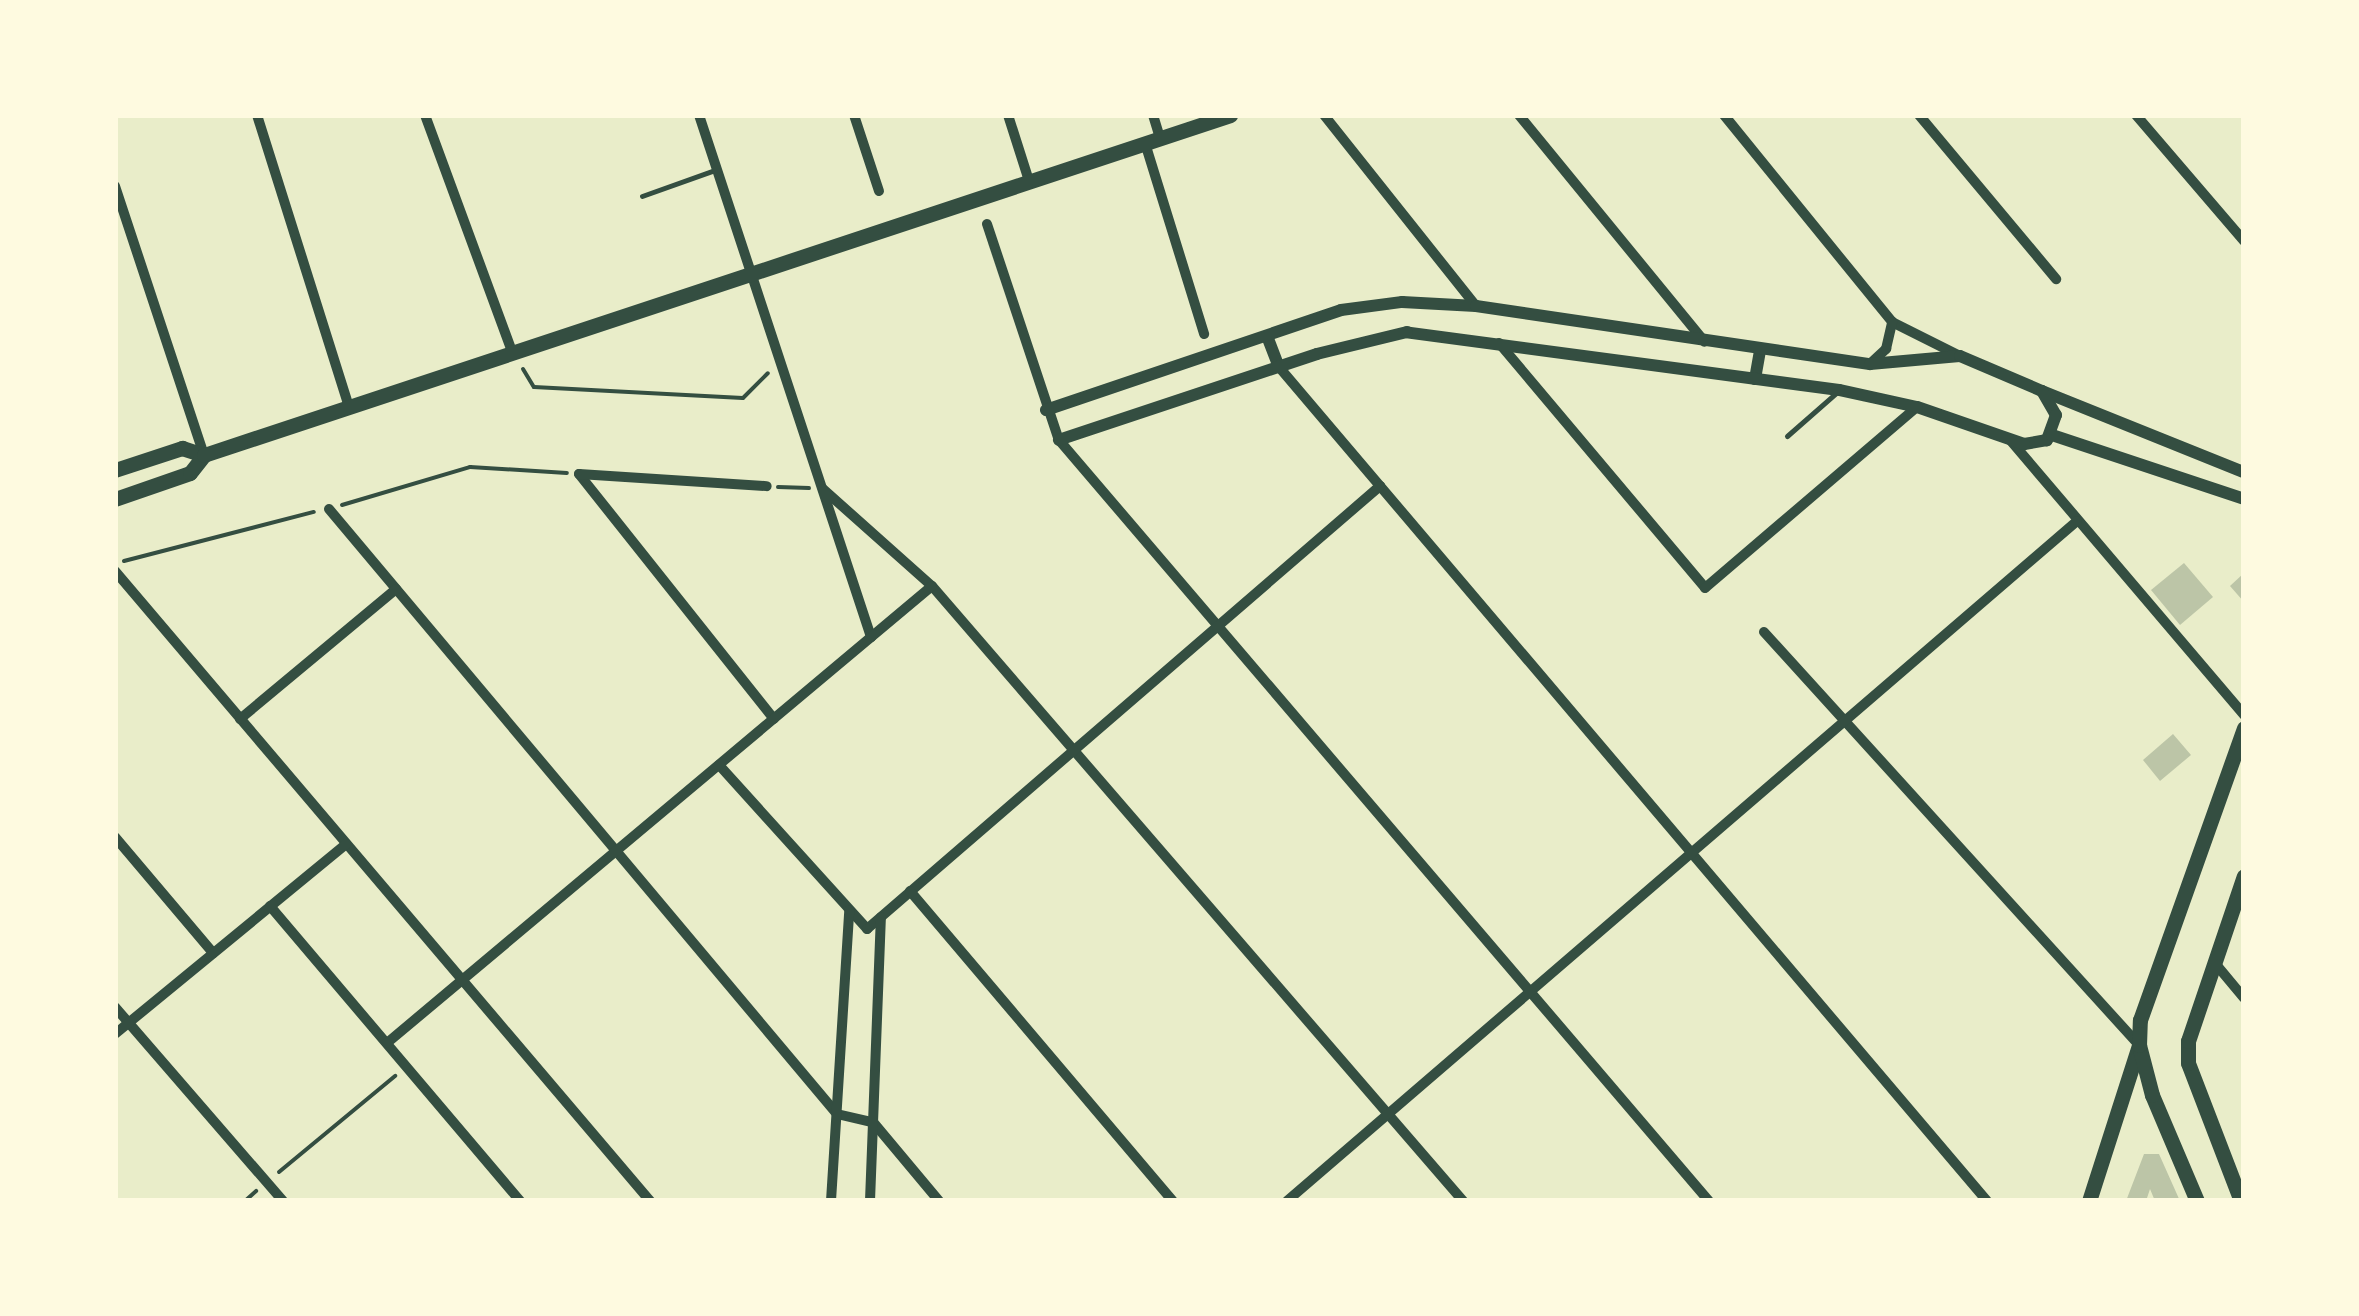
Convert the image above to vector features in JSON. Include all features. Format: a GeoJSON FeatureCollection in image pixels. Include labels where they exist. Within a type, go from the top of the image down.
{"type":"FeatureCollection","features":[{"type":"Feature","properties":{"kind":"main road"},"geometry":{"type":"LineString","coordinates":[[115,470],[182,448],[204,454],[1230,115]]}},
{"type":"Feature","properties":{"kind":"main road"},"geometry":{"type":"LineString","coordinates":[[115,499],[190,473],[204,454]]}},
{"type":"Feature","properties":{"kind":"main road"},"geometry":{"type":"LineString","coordinates":[[2089,1201],[2139,1046],[2150,983],[2244,728]]}},
{"type":"Feature","properties":{"kind":"main road"},"geometry":{"type":"LineString","coordinates":[[2241,1201],[2188,1063],[2213,961],[2244,876]]}},
{"type":"Feature","properties":{"kind":"main road"},"geometry":{"type":"LineString","coordinates":[[2139,1046],[2197,1201]]}},
{"type":"Feature","properties":{"kind":"street"},"geometry":{"type":"LineString","coordinates":[[257,115],[350,406]]}},
{"type":"Feature","properties":{"kind":"street"},"geometry":{"type":"LineString","coordinates":[[425,115],[512,352]]}},
{"type":"Feature","properties":{"kind":"street"},"geometry":{"type":"LineString","coordinates":[[700,115],[871,637]]}},
{"type":"Feature","properties":{"kind":"street"},"geometry":{"type":"LineString","coordinates":[[854,115],[879,191]]}},
{"type":"Feature","properties":{"kind":"street"},"geometry":{"type":"LineString","coordinates":[[1008,115],[1029,182]]}},
{"type":"Feature","properties":{"kind":"street"},"geometry":{"type":"LineString","coordinates":[[1154,115],[1153,141],[1204,334]]}},
{"type":"Feature","properties":{"kind":"street"},"geometry":{"type":"LineString","coordinates":[[1324,115],[1476,306]]}},
{"type":"Feature","properties":{"kind":"street"},"geometry":{"type":"LineString","coordinates":[[1519,115],[1706,342]]}},
{"type":"Feature","properties":{"kind":"street"},"geometry":{"type":"LineString","coordinates":[[1724,115],[1892,322],[2042,391],[2244,472]]}},
{"type":"Feature","properties":{"kind":"street"},"geometry":{"type":"LineString","coordinates":[[1919,115],[2056,278]]}},
{"type":"Feature","properties":{"kind":"street"},"geometry":{"type":"LineString","coordinates":[[2136,115],[2244,241]]}},
{"type":"Feature","properties":{"kind":"street"},"geometry":{"type":"LineString","coordinates":[[115,186],[204,454]]}},
{"type":"Feature","properties":{"kind":"street"},"geometry":{"type":"LineString","coordinates":[[987,224],[1046,410],[1060,440],[1709,1201]]}},
{"type":"Feature","properties":{"kind":"street"},"geometry":{"type":"LineString","coordinates":[[1046,410],[1371,303],[1476,306],[1870,364],[1960,356]]}},
{"type":"Feature","properties":{"kind":"street"},"geometry":{"type":"LineString","coordinates":[[1870,364],[1886,349],[1892,322]]}},
{"type":"Feature","properties":{"kind":"street"},"geometry":{"type":"LineString","coordinates":[[1060,440],[1279,367],[1407,332],[1839,390],[1918,407],[2010,440],[2034,444],[2052,435],[2244,500]]}},
{"type":"Feature","properties":{"kind":"street"},"geometry":{"type":"LineString","coordinates":[[1267,336],[1279,367],[1987,1201]]}},
{"type":"Feature","properties":{"kind":"street"},"geometry":{"type":"LineString","coordinates":[[1496,341],[1705,588],[1918,407]]}},
{"type":"Feature","properties":{"kind":"street"},"geometry":{"type":"LineString","coordinates":[[1755,379],[1760,350]]}},
{"type":"Feature","properties":{"kind":"street"},"geometry":{"type":"LineString","coordinates":[[2042,391],[2056,415],[2052,435]]}},
{"type":"Feature","properties":{"kind":"street"},"geometry":{"type":"LineString","coordinates":[[2010,440],[2244,716]]}},
{"type":"Feature","properties":{"kind":"street"},"geometry":{"type":"LineString","coordinates":[[579,474],[767,486]]}},
{"type":"Feature","properties":{"kind":"street"},"geometry":{"type":"LineString","coordinates":[[579,474],[774,719]]}},
{"type":"Feature","properties":{"kind":"street"},"geometry":{"type":"LineString","coordinates":[[719,765],[866,929],[1380,486]]}},
{"type":"Feature","properties":{"kind":"street"},"geometry":{"type":"LineString","coordinates":[[824,490],[932,586],[1463,1201]]}},
{"type":"Feature","properties":{"kind":"street"},"geometry":{"type":"LineString","coordinates":[[328,509],[836,1114],[874,1122],[939,1201]]}},
{"type":"Feature","properties":{"kind":"street"},"geometry":{"type":"LineString","coordinates":[[1287,1201],[2077,521]]}},
{"type":"Feature","properties":{"kind":"street"},"geometry":{"type":"LineString","coordinates":[[115,572],[650,1201]]}},
{"type":"Feature","properties":{"kind":"street"},"geometry":{"type":"LineString","coordinates":[[387,1043],[932,586]]}},
{"type":"Feature","properties":{"kind":"street"},"geometry":{"type":"LineString","coordinates":[[240,719],[396,589]]}},
{"type":"Feature","properties":{"kind":"street"},"geometry":{"type":"LineString","coordinates":[[1764,632],[2139,1046]]}},
{"type":"Feature","properties":{"kind":"street"},"geometry":{"type":"LineString","coordinates":[[115,837],[213,953]]}},
{"type":"Feature","properties":{"kind":"street"},"geometry":{"type":"LineString","coordinates":[[115,1034],[346,844]]}},
{"type":"Feature","properties":{"kind":"street"},"geometry":{"type":"LineString","coordinates":[[910,891],[1173,1201]]}},
{"type":"Feature","properties":{"kind":"street"},"geometry":{"type":"LineString","coordinates":[[270,906],[520,1201]]}},
{"type":"Feature","properties":{"kind":"street"},"geometry":{"type":"LineString","coordinates":[[831,1201],[850,910]]}},
{"type":"Feature","properties":{"kind":"street"},"geometry":{"type":"LineString","coordinates":[[870,1201],[881,916]]}},
{"type":"Feature","properties":{"kind":"street"},"geometry":{"type":"LineString","coordinates":[[2213,961],[2244,998]]}},
{"type":"Feature","properties":{"kind":"street"},"geometry":{"type":"LineString","coordinates":[[115,1008],[282,1201]]}},
{"type":"Feature","properties":{"kind":"lane"},"geometry":{"type":"LineString","coordinates":[[642,196],[717,169]]}},
{"type":"Feature","properties":{"kind":"lane"},"geometry":{"type":"LineString","coordinates":[[1787,436],[1839,390]]}},
{"type":"Feature","properties":{"kind":"path"},"geometry":{"type":"LineString","coordinates":[[512,352],[534,388],[743,398],[781,361]]}},
{"type":"Feature","properties":{"kind":"path"},"geometry":{"type":"LineString","coordinates":[[115,563],[328,509],[470,467],[579,474]]}},
{"type":"Feature","properties":{"kind":"path"},"geometry":{"type":"LineString","coordinates":[[767,486],[824,490]]}},
{"type":"Feature","properties":{"kind":"path"},"geometry":{"type":"LineString","coordinates":[[245,1201],[406,1066]]}},
{"type":"Feature","properties":{"kind":"building"},"geometry":{"type":"Polygon","coordinates":[[[2184,563],[2213,597],[2180,625],[2151,590],[2184,563]]]}},
{"type":"Feature","properties":{"kind":"building"},"geometry":{"type":"Polygon","coordinates":[[[2244,573],[2244,602],[2230,586],[2244,573]]]}},
{"type":"Feature","properties":{"kind":"building"},"geometry":{"type":"Polygon","coordinates":[[[2173,734],[2191,755],[2160,781],[2143,760],[2173,734]]]}},
{"type":"Feature","properties":{"kind":"building"},"geometry":{"type":"Polygon","coordinates":[[[2144,1154],[2159,1154],[2180,1201],[2155,1201],[2150,1189],[2146,1201],[2126,1201],[2144,1154]]]}}]}
